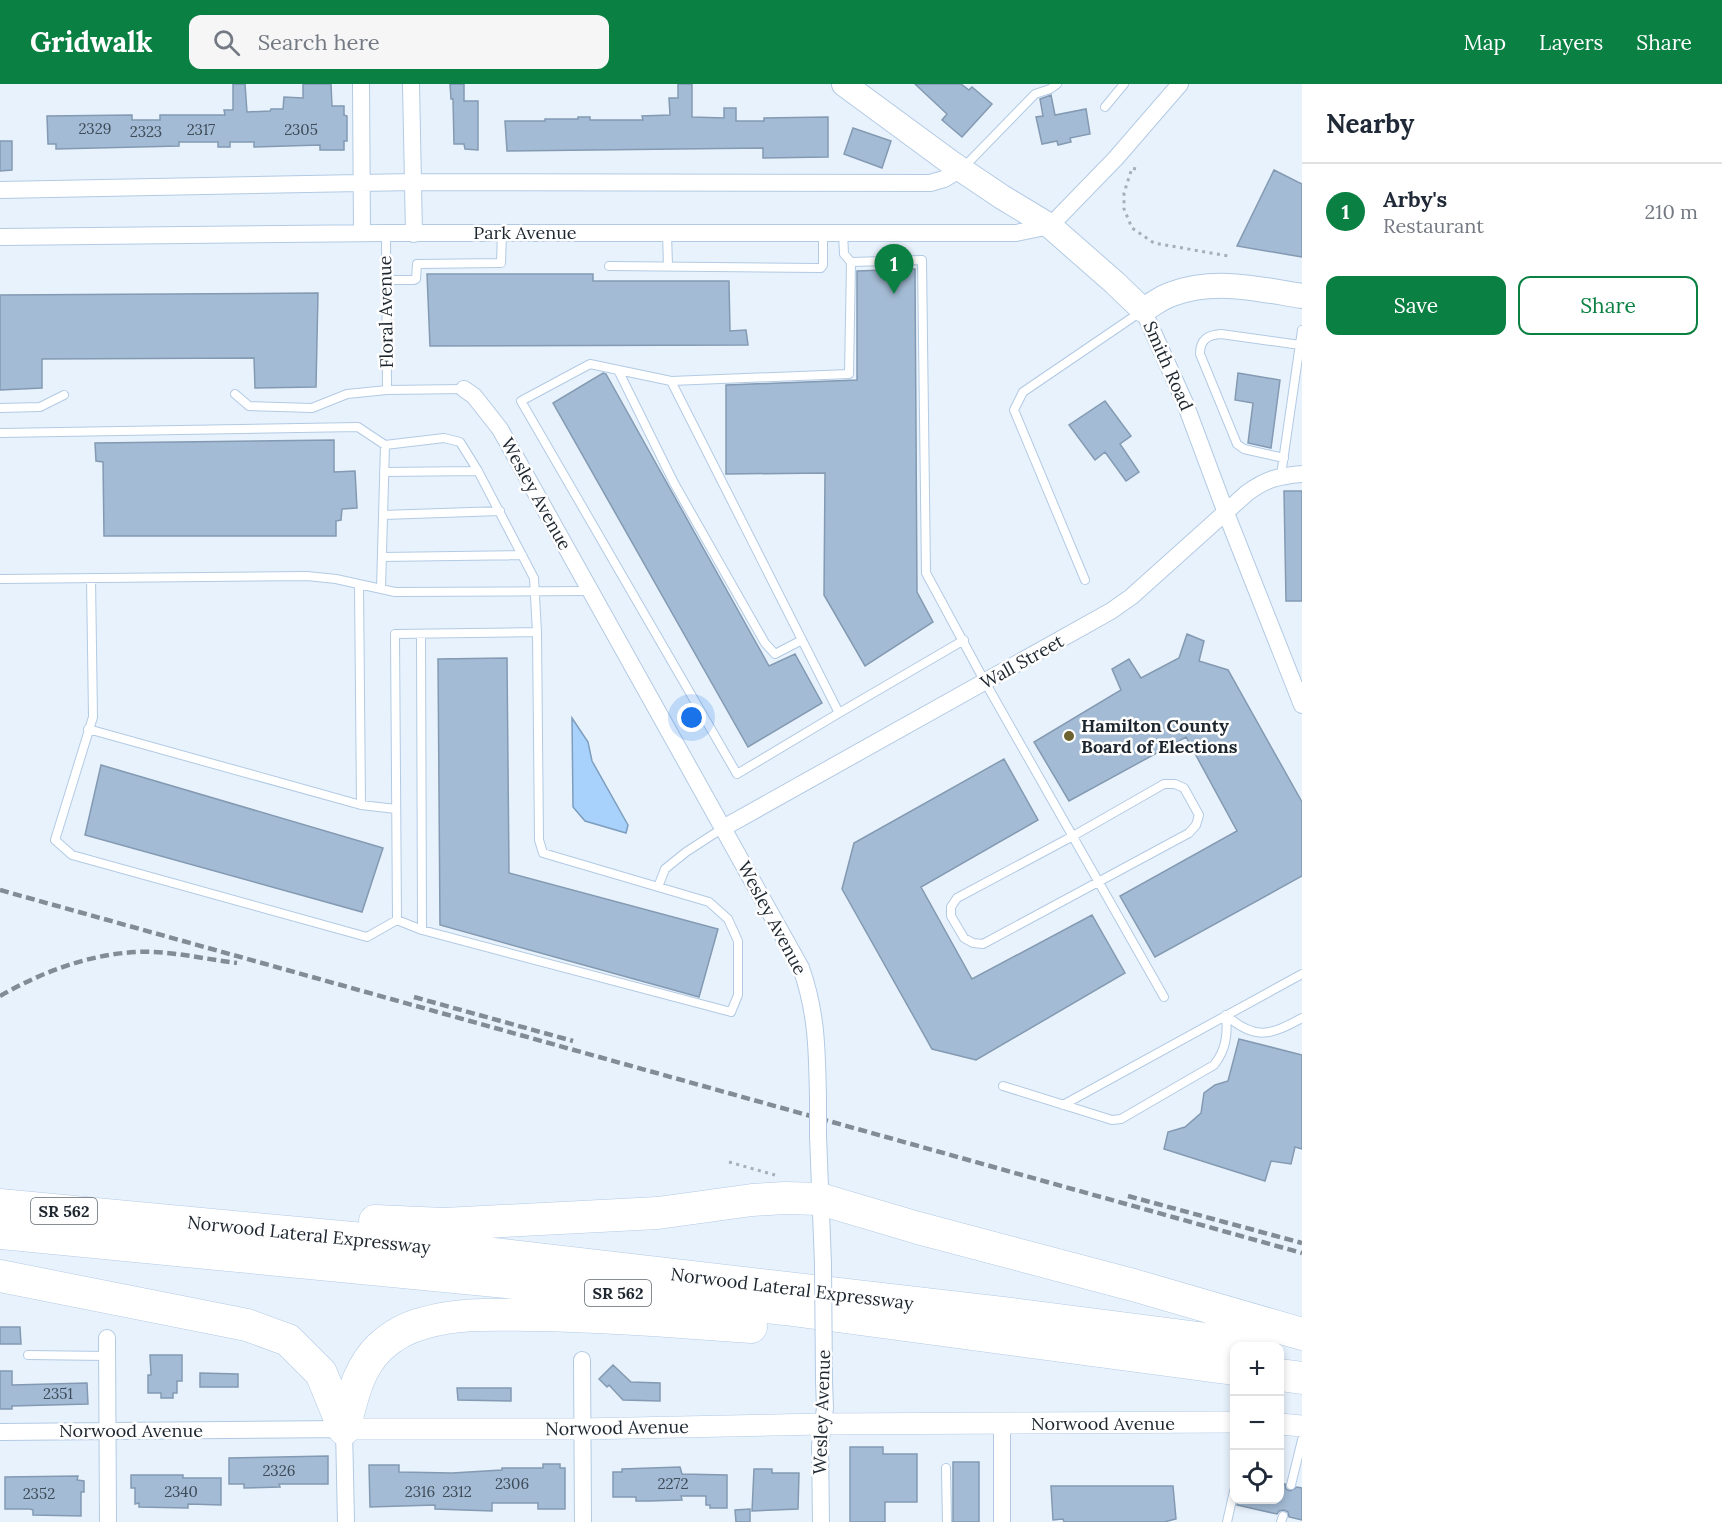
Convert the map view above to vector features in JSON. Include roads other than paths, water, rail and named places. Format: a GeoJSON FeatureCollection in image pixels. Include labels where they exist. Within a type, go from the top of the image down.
{"type":"FeatureCollection","features":[{"type":"Feature","properties":{"kind":"highway"},"geometry":{"type":"LineString","coordinates":[[129,1217],[356,1220],[444,1224],[658,1213],[752,1200],[820,1198],[918,1228],[1133,1285],[1302,1334]]}},
{"type":"Feature","properties":{"kind":"highway","name":"Norwood Lateral Expressway"},"geometry":{"type":"LineString","coordinates":[[0,1205],[386,1241],[1011,1314],[1230,1343]]}},
{"type":"Feature","properties":{"kind":"highway","name":"Norwood Lateral Expressway"},"geometry":{"type":"LineString","coordinates":[[0,1233],[762,1307],[1230,1368]]}},
{"type":"Feature","properties":{"kind":"highway"},"geometry":{"type":"LineString","coordinates":[[0,1276],[247,1325],[288,1340],[321,1373],[345,1429]]}},
{"type":"Feature","properties":{"kind":"highway"},"geometry":{"type":"LineString","coordinates":[[345,1429],[354,1389],[365,1366],[380,1347],[399,1333],[414,1326],[448,1317],[481,1314],[596,1316],[752,1327],[889,1323]]}},
{"type":"Feature","properties":{"kind":"highway"},"geometry":{"type":"LineString","coordinates":[[1284,1350],[1302,1352]]}},
{"type":"Feature","properties":{"kind":"highway"},"geometry":{"type":"LineString","coordinates":[[1284,1376],[1302,1378]]}},
{"type":"Feature","properties":{"kind":"main road","name":"Smith Road"},"geometry":{"type":"LineString","coordinates":[[844,84],[1002,198],[1050,226],[1143,310]]}},
{"type":"Feature","properties":{"kind":"main road"},"geometry":{"type":"LineString","coordinates":[[1143,310],[1170,294],[1210,285],[1243,286],[1302,296]]}},
{"type":"Feature","properties":{"kind":"street","name":"Floral Avenue"},"geometry":{"type":"LineString","coordinates":[[361,84],[362,233]]}},
{"type":"Feature","properties":{"kind":"street"},"geometry":{"type":"LineString","coordinates":[[411,84],[414,234]]}},
{"type":"Feature","properties":{"kind":"street"},"geometry":{"type":"LineString","coordinates":[[1050,226],[1116,158],[1180,84]]}},
{"type":"Feature","properties":{"kind":"street"},"geometry":{"type":"LineString","coordinates":[[0,189],[412,182],[930,183],[944,179],[961,169]]}},
{"type":"Feature","properties":{"kind":"street","name":"Park Avenue"},"geometry":{"type":"LineString","coordinates":[[0,237],[362,233],[1016,233],[1050,226]]}},
{"type":"Feature","properties":{"kind":"street","name":"Smith Road"},"geometry":{"type":"LineString","coordinates":[[1143,310],[1185,403],[1302,705]]}},
{"type":"Feature","properties":{"kind":"street","name":"Wesley Avenue"},"geometry":{"type":"LineString","coordinates":[[464,389],[474,396],[500,429],[801,968],[807,987],[815,1025],[823,1264],[825,1408],[820,1446],[820,1522]]}},
{"type":"Feature","properties":{"kind":"street","name":"Wall Street"},"geometry":{"type":"LineString","coordinates":[[723,828],[1111,611],[1131,597],[1246,493],[1263,482],[1281,476],[1302,474]]}},
{"type":"Feature","properties":{"kind":"street"},"geometry":{"type":"LineString","coordinates":[[107,1338],[108,1522]]}},
{"type":"Feature","properties":{"kind":"street"},"geometry":{"type":"LineString","coordinates":[[582,1360],[583,1522]]}},
{"type":"Feature","properties":{"kind":"street","name":"Norwood Avenue"},"geometry":{"type":"LineString","coordinates":[[0,1431],[582,1429],[822,1424],[1230,1422]]}},
{"type":"Feature","properties":{"kind":"street"},"geometry":{"type":"LineString","coordinates":[[1002,1424],[1002,1522]]}},
{"type":"Feature","properties":{"kind":"street"},"geometry":{"type":"LineString","coordinates":[[1284,1424],[1302,1426]]}},
{"type":"Feature","properties":{"kind":"street"},"geometry":{"type":"LineString","coordinates":[[345,1429],[346,1522]]}},
{"type":"Feature","properties":{"kind":"lane"},"geometry":{"type":"LineString","coordinates":[[961,169],[1035,94],[1057,84]]}},
{"type":"Feature","properties":{"kind":"lane"},"geometry":{"type":"LineString","coordinates":[[1105,107],[1124,84]]}},
{"type":"Feature","properties":{"kind":"lane"},"geometry":{"type":"LineString","coordinates":[[609,266],[821,267],[824,265],[823,232]]}},
{"type":"Feature","properties":{"kind":"lane"},"geometry":{"type":"LineString","coordinates":[[843,232],[844,254],[851,262],[849,374],[671,381],[590,364],[520,400],[737,774],[963,640]]}},
{"type":"Feature","properties":{"kind":"lane","name":"Floral Avenue"},"geometry":{"type":"LineString","coordinates":[[386,233],[387,390]]}},
{"type":"Feature","properties":{"kind":"lane"},"geometry":{"type":"LineString","coordinates":[[386,280],[416,279],[417,264],[501,263],[502,233]]}},
{"type":"Feature","properties":{"kind":"lane"},"geometry":{"type":"LineString","coordinates":[[667,233],[668,266]]}},
{"type":"Feature","properties":{"kind":"lane"},"geometry":{"type":"LineString","coordinates":[[851,262],[922,260],[926,573],[985,682],[1164,997]]}},
{"type":"Feature","properties":{"kind":"lane"},"geometry":{"type":"LineString","coordinates":[[1084,580],[1014,410],[1023,392],[1143,310]]}},
{"type":"Feature","properties":{"kind":"lane"},"geometry":{"type":"LineString","coordinates":[[1281,476],[1302,330]]}},
{"type":"Feature","properties":{"kind":"lane"},"geometry":{"type":"LineString","coordinates":[[1284,458],[1244,449],[1237,444],[1200,354],[1200,347],[1203,340],[1210,335],[1221,334],[1300,345]]}},
{"type":"Feature","properties":{"kind":"lane"},"geometry":{"type":"LineString","coordinates":[[618,370],[627,392],[675,483],[765,643],[775,654],[802,640]]}},
{"type":"Feature","properties":{"kind":"lane"},"geometry":{"type":"LineString","coordinates":[[671,381],[839,713]]}},
{"type":"Feature","properties":{"kind":"lane"},"geometry":{"type":"LineString","coordinates":[[235,394],[249,406],[312,408],[347,394],[387,390],[464,389]]}},
{"type":"Feature","properties":{"kind":"lane"},"geometry":{"type":"LineString","coordinates":[[0,408],[40,407],[64,395]]}},
{"type":"Feature","properties":{"kind":"lane"},"geometry":{"type":"LineString","coordinates":[[0,433],[358,428],[385,445],[444,438],[460,442],[500,511],[534,578],[537,632],[539,840],[543,854],[709,902],[728,919],[738,941],[738,995],[731,1012],[422,930],[397,920],[367,936],[72,855],[55,840],[93,717],[92,578]]}},
{"type":"Feature","properties":{"kind":"lane"},"geometry":{"type":"LineString","coordinates":[[381,589],[385,445]]}},
{"type":"Feature","properties":{"kind":"lane"},"geometry":{"type":"LineString","coordinates":[[384,472],[478,471]]}},
{"type":"Feature","properties":{"kind":"lane"},"geometry":{"type":"LineString","coordinates":[[383,515],[500,511]]}},
{"type":"Feature","properties":{"kind":"lane"},"geometry":{"type":"LineString","coordinates":[[382,557],[522,555]]}},
{"type":"Feature","properties":{"kind":"lane"},"geometry":{"type":"LineString","coordinates":[[0,579],[307,576],[395,592],[590,591]]}},
{"type":"Feature","properties":{"kind":"lane"},"geometry":{"type":"LineString","coordinates":[[359,584],[361,805]]}},
{"type":"Feature","properties":{"kind":"lane"},"geometry":{"type":"LineString","coordinates":[[397,920],[395,634],[537,632]]}},
{"type":"Feature","properties":{"kind":"lane"},"geometry":{"type":"LineString","coordinates":[[421,634],[422,930]]}},
{"type":"Feature","properties":{"kind":"lane"},"geometry":{"type":"LineString","coordinates":[[88,729],[361,805],[396,809]]}},
{"type":"Feature","properties":{"kind":"lane"},"geometry":{"type":"LineString","coordinates":[[1164,784],[1175,784],[1184,788],[1199,815],[1196,825],[1189,833],[983,944],[973,943],[964,938],[951,916],[951,907],[957,898],[1073,836],[1164,784]]}},
{"type":"Feature","properties":{"kind":"lane"},"geometry":{"type":"LineString","coordinates":[[658,887],[665,869],[723,828]]}},
{"type":"Feature","properties":{"kind":"lane"},"geometry":{"type":"LineString","coordinates":[[1063,1105],[1302,974]]}},
{"type":"Feature","properties":{"kind":"lane"},"geometry":{"type":"LineString","coordinates":[[1226,1015],[1237,1025],[1266,1034],[1279,1031],[1302,1018]]}},
{"type":"Feature","properties":{"kind":"lane"},"geometry":{"type":"LineString","coordinates":[[1003,1086],[1112,1120],[1127,1118],[1214,1065],[1223,1052],[1228,1030],[1226,1015]]}},
{"type":"Feature","properties":{"kind":"lane"},"geometry":{"type":"LineString","coordinates":[[28,1355],[107,1356]]}},
{"type":"Feature","properties":{"kind":"lane"},"geometry":{"type":"LineString","coordinates":[[1291,1485],[1302,1440]]}},
{"type":"Feature","properties":{"kind":"lane"},"geometry":{"type":"LineString","coordinates":[[946,1468],[947,1522]]}},
{"type":"Feature","properties":{"kind":"lane"},"geometry":{"type":"LineString","coordinates":[[1227,1522],[1231,1504]]}},
{"type":"Feature","properties":{"kind":"water"},"geometry":{"type":"Polygon","coordinates":[[[572,718],[588,742],[592,761],[628,825],[626,833],[585,821],[573,807],[572,718]]]}},
{"type":"Feature","properties":{"kind":"railway"},"geometry":{"type":"LineString","coordinates":[[0,890],[1302,1253]]}},
{"type":"Feature","properties":{"kind":"railway"},"geometry":{"type":"LineString","coordinates":[[0,996],[32,979],[65,966],[117,954],[160,952],[237,963]]}},
{"type":"Feature","properties":{"kind":"railway"},"geometry":{"type":"LineString","coordinates":[[414,997],[573,1041]]}},
{"type":"Feature","properties":{"kind":"railway"},"geometry":{"type":"LineString","coordinates":[[1128,1196],[1302,1243]]}},
{"type":"Feature","properties":{"kind":"place","name":"Arby's"},"geometry":{"type":"Point","coordinates":[894,294]}},
{"type":"Feature","properties":{"kind":"place","name":"Hamilton County Board of Elections"},"geometry":{"type":"Point","coordinates":[1069,736]}}]}
